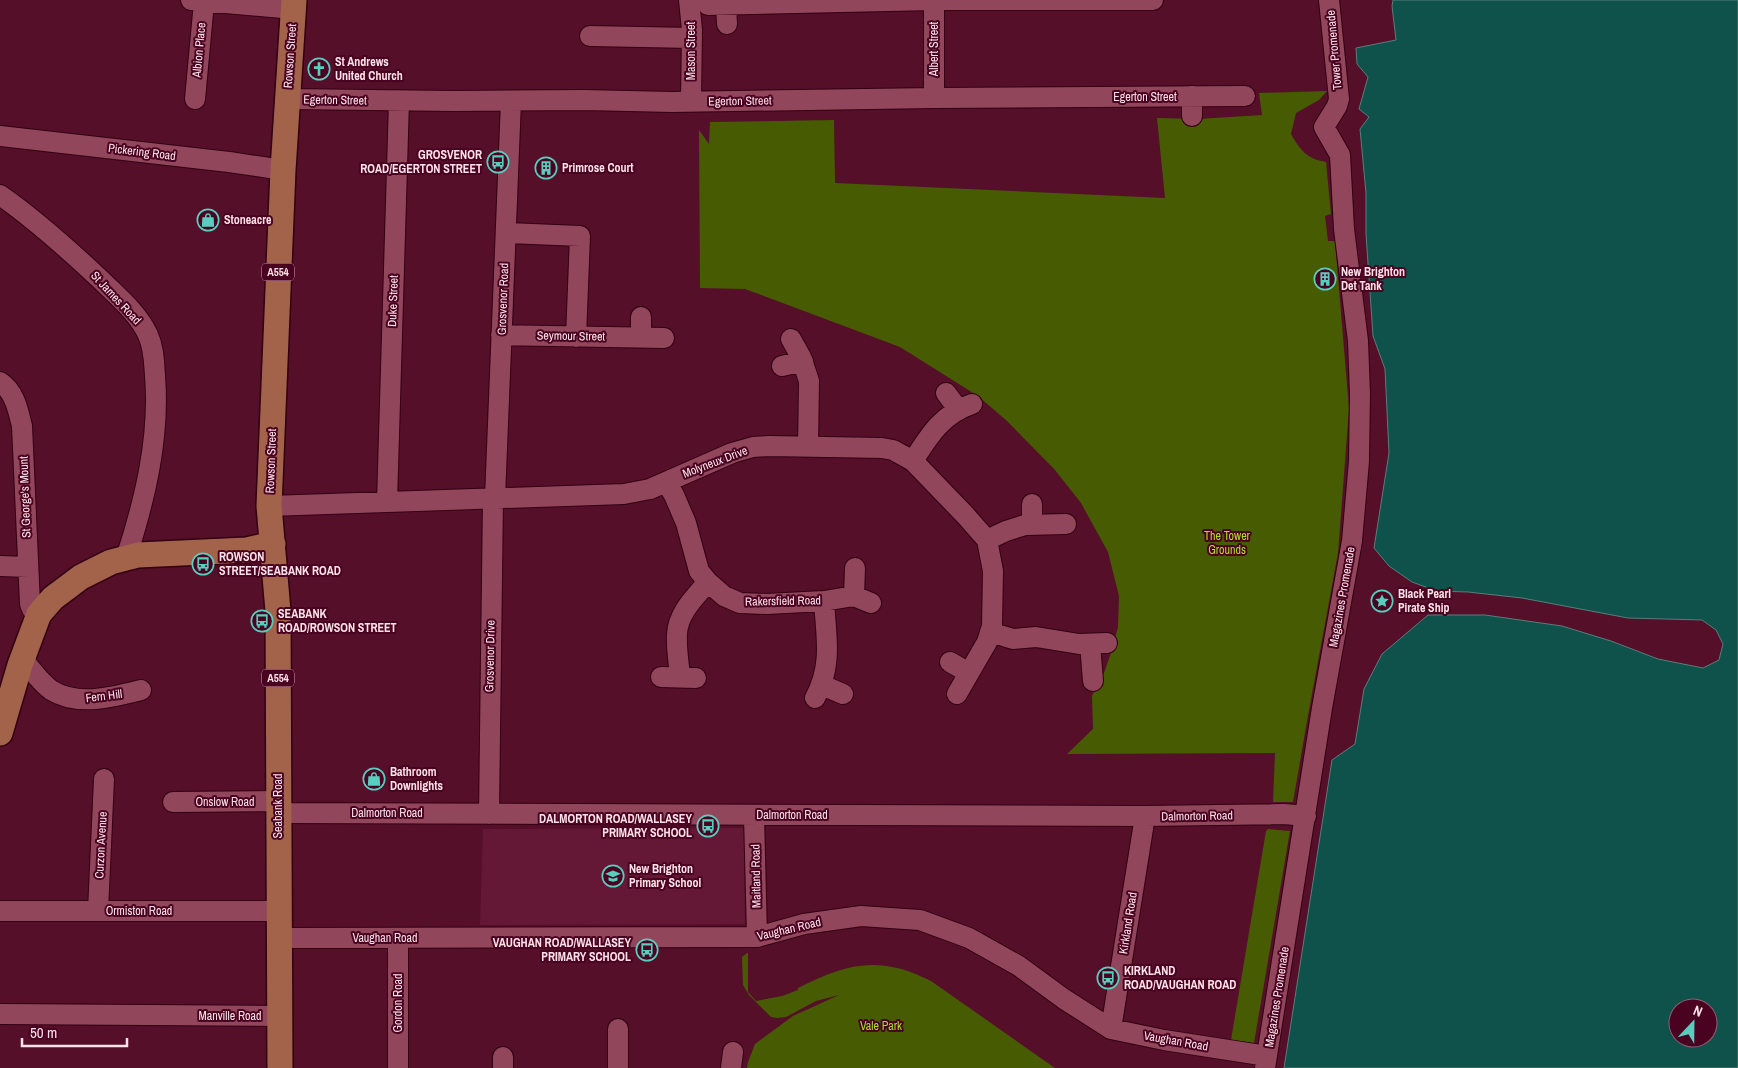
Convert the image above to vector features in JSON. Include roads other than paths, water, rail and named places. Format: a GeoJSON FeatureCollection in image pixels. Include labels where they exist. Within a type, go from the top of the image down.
{"type":"FeatureCollection","features":[{"type":"Feature","properties":{"kind":"main road","name":"Rowson Street"},"geometry":{"type":"LineString","coordinates":[[273,544],[269,506],[283,170],[294,5]]}},
{"type":"Feature","properties":{"kind":"main road"},"geometry":{"type":"LineString","coordinates":[[0,733],[22,658],[39,614],[53,598],[81,577],[111,562],[138,555],[246,550],[273,544]]}},
{"type":"Feature","properties":{"kind":"main road","name":"Seabank Road"},"geometry":{"type":"LineString","coordinates":[[273,544],[278,611],[280,1068]]}},
{"type":"Feature","properties":{"kind":"street"},"geometry":{"type":"LineString","coordinates":[[712,9],[934,0],[1152,0]]}},
{"type":"Feature","properties":{"kind":"street","name":"Albert Street"},"geometry":{"type":"LineString","coordinates":[[934,0],[934,98]]}},
{"type":"Feature","properties":{"kind":"street","name":"Tower Promenade"},"geometry":{"type":"LineString","coordinates":[[1324,127],[1337,106],[1339,99],[1330,0]]}},
{"type":"Feature","properties":{"kind":"street"},"geometry":{"type":"LineString","coordinates":[[198,1],[294,5]]}},
{"type":"Feature","properties":{"kind":"street","name":"Albion Place"},"geometry":{"type":"LineString","coordinates":[[195,100],[198,1]]}},
{"type":"Feature","properties":{"kind":"street","name":"Mason Street"},"geometry":{"type":"LineString","coordinates":[[691,102],[692,38],[712,9]]}},
{"type":"Feature","properties":{"kind":"street"},"geometry":{"type":"LineString","coordinates":[[590,36],[692,38]]}},
{"type":"Feature","properties":{"kind":"street","name":"Egerton Street"},"geometry":{"type":"LineString","coordinates":[[287,99],[691,102],[934,98],[1192,106],[1245,96]]}},
{"type":"Feature","properties":{"kind":"street","name":"Duke Street"},"geometry":{"type":"LineString","coordinates":[[388,502],[399,101]]}},
{"type":"Feature","properties":{"kind":"street","name":"Grosvenor Road"},"geometry":{"type":"LineString","coordinates":[[494,498],[511,101]]}},
{"type":"Feature","properties":{"kind":"street","name":"Magazines Promenade"},"geometry":{"type":"LineString","coordinates":[[1266,1062],[1322,708],[1352,542],[1359,461],[1360,394],[1358,341],[1344,229],[1340,156],[1324,127]]}},
{"type":"Feature","properties":{"kind":"street","name":"Pickering Road"},"geometry":{"type":"LineString","coordinates":[[0,136],[283,170]]}},
{"type":"Feature","properties":{"kind":"street","name":"St James Road"},"geometry":{"type":"LineString","coordinates":[[0,195],[66,246],[137,317],[148,335],[154,355],[156,388],[155,425],[145,491],[126,558]]}},
{"type":"Feature","properties":{"kind":"street"},"geometry":{"type":"LineString","coordinates":[[506,233],[580,236],[576,336]]}},
{"type":"Feature","properties":{"kind":"street"},"geometry":{"type":"LineString","coordinates":[[641,317],[641,338]]}},
{"type":"Feature","properties":{"kind":"street","name":"Seymour Street"},"geometry":{"type":"LineString","coordinates":[[501,335],[664,338]]}},
{"type":"Feature","properties":{"kind":"street"},"geometry":{"type":"LineString","coordinates":[[791,339],[803,361],[809,381],[808,447]]}},
{"type":"Feature","properties":{"kind":"street"},"geometry":{"type":"LineString","coordinates":[[782,366],[803,361]]}},
{"type":"Feature","properties":{"kind":"street","name":"St George's Mount"},"geometry":{"type":"LineString","coordinates":[[0,382],[5,385],[16,402],[22,426],[30,604],[32,609],[39,614]]}},
{"type":"Feature","properties":{"kind":"street"},"geometry":{"type":"LineString","coordinates":[[913,461],[936,428],[958,402]]}},
{"type":"Feature","properties":{"kind":"street","name":"Molyneux Drive"},"geometry":{"type":"LineString","coordinates":[[269,506],[624,494],[650,489],[732,453],[753,447],[882,448],[893,450],[913,461],[987,540]]}},
{"type":"Feature","properties":{"kind":"street","name":"Rakersfield Road"},"geometry":{"type":"LineString","coordinates":[[666,482],[686,522],[699,571],[724,596],[740,603],[767,604],[862,600],[855,568]]}},
{"type":"Feature","properties":{"kind":"street","name":"Grosvenor Drive"},"geometry":{"type":"LineString","coordinates":[[489,814],[494,498]]}},
{"type":"Feature","properties":{"kind":"street"},"geometry":{"type":"LineString","coordinates":[[1032,504],[1032,525]]}},
{"type":"Feature","properties":{"kind":"street"},"geometry":{"type":"LineString","coordinates":[[957,694],[987,642],[992,626],[993,571],[987,540],[1025,525],[1066,524]]}},
{"type":"Feature","properties":{"kind":"street"},"geometry":{"type":"LineString","coordinates":[[0,566],[28,567]]}},
{"type":"Feature","properties":{"kind":"street"},"geometry":{"type":"LineString","coordinates":[[679,677],[677,634],[679,622],[689,605],[708,582]]}},
{"type":"Feature","properties":{"kind":"street"},"geometry":{"type":"LineString","coordinates":[[824,601],[828,662],[819,691],[843,694]]}},
{"type":"Feature","properties":{"kind":"street"},"geometry":{"type":"LineString","coordinates":[[990,632],[1014,638],[1036,637],[1079,644],[1099,643],[1094,681]]}},
{"type":"Feature","properties":{"kind":"street","name":"Fern Hill"},"geometry":{"type":"LineString","coordinates":[[22,658],[40,680],[50,689],[64,696],[84,699],[111,697],[142,690]]}},
{"type":"Feature","properties":{"kind":"street"},"geometry":{"type":"LineString","coordinates":[[950,662],[969,673]]}},
{"type":"Feature","properties":{"kind":"street","name":"Curzon Avenue"},"geometry":{"type":"LineString","coordinates":[[98,911],[104,779]]}},
{"type":"Feature","properties":{"kind":"street","name":"Onslow Road"},"geometry":{"type":"LineString","coordinates":[[173,802],[278,807]]}},
{"type":"Feature","properties":{"kind":"street","name":"Dalmorton Road"},"geometry":{"type":"LineString","coordinates":[[278,807],[489,814],[1145,816],[1284,814],[1306,816]]}},
{"type":"Feature","properties":{"kind":"street","name":"Maitland Road"},"geometry":{"type":"LineString","coordinates":[[754,814],[757,937]]}},
{"type":"Feature","properties":{"kind":"street","name":"Kirkland Road"},"geometry":{"type":"LineString","coordinates":[[1111,1029],[1145,816]]}},
{"type":"Feature","properties":{"kind":"street","name":"Ormiston Road"},"geometry":{"type":"LineString","coordinates":[[0,911],[278,911]]}},
{"type":"Feature","properties":{"kind":"street","name":"Vaughan Road"},"geometry":{"type":"LineString","coordinates":[[278,938],[757,937],[804,924],[861,916],[920,920],[969,938],[1019,966],[1064,999],[1111,1029],[1245,1053],[1266,1062]]}},
{"type":"Feature","properties":{"kind":"street","name":"Gordon Road"},"geometry":{"type":"LineString","coordinates":[[398,938],[398,1068]]}},
{"type":"Feature","properties":{"kind":"street","name":"Manville Road"},"geometry":{"type":"LineString","coordinates":[[0,1014],[280,1016]]}},
{"type":"Feature","properties":{"kind":"street"},"geometry":{"type":"LineString","coordinates":[[618,1030],[618,1068]]}},
{"type":"Feature","properties":{"kind":"place","name":"St Andrews United Church"},"geometry":{"type":"Point","coordinates":[319,69]}},
{"type":"Feature","properties":{"kind":"place","name":"GROSVENOR ROAD/EGERTON STREET"},"geometry":{"type":"Point","coordinates":[498,162]}},
{"type":"Feature","properties":{"kind":"place","name":"Primrose Court"},"geometry":{"type":"Point","coordinates":[546,168]}},
{"type":"Feature","properties":{"kind":"place","name":"Stoneacre"},"geometry":{"type":"Point","coordinates":[208,220]}},
{"type":"Feature","properties":{"kind":"place","name":"New Brighton Det Tank"},"geometry":{"type":"Point","coordinates":[1325,279]}},
{"type":"Feature","properties":{"kind":"place","name":"ROWSON STREET/SEABANK ROAD"},"geometry":{"type":"Point","coordinates":[203,564]}},
{"type":"Feature","properties":{"kind":"place","name":"Black Pearl Pirate Ship"},"geometry":{"type":"Point","coordinates":[1382,601]}},
{"type":"Feature","properties":{"kind":"place","name":"SEABANK ROAD/ROWSON STREET"},"geometry":{"type":"Point","coordinates":[262,621]}},
{"type":"Feature","properties":{"kind":"place","name":"Bathroom Downlights"},"geometry":{"type":"Point","coordinates":[374,779]}},
{"type":"Feature","properties":{"kind":"place","name":"DALMORTON ROAD/WALLASEY PRIMARY SCHOOL"},"geometry":{"type":"Point","coordinates":[708,826]}},
{"type":"Feature","properties":{"kind":"place","name":"New Brighton Primary School"},"geometry":{"type":"Point","coordinates":[613,876]}},
{"type":"Feature","properties":{"kind":"place","name":"VAUGHAN ROAD/WALLASEY PRIMARY SCHOOL"},"geometry":{"type":"Point","coordinates":[647,950]}},
{"type":"Feature","properties":{"kind":"place","name":"KIRKLAND ROAD/VAUGHAN ROAD"},"geometry":{"type":"Point","coordinates":[1108,978]}},
{"type":"Feature","properties":{"kind":"park label","name":"The Tower Grounds"},"geometry":{"type":"Point","coordinates":[1227,543]}},
{"type":"Feature","properties":{"kind":"park label","name":"Vale Park"},"geometry":{"type":"Point","coordinates":[881,1026]}}]}
